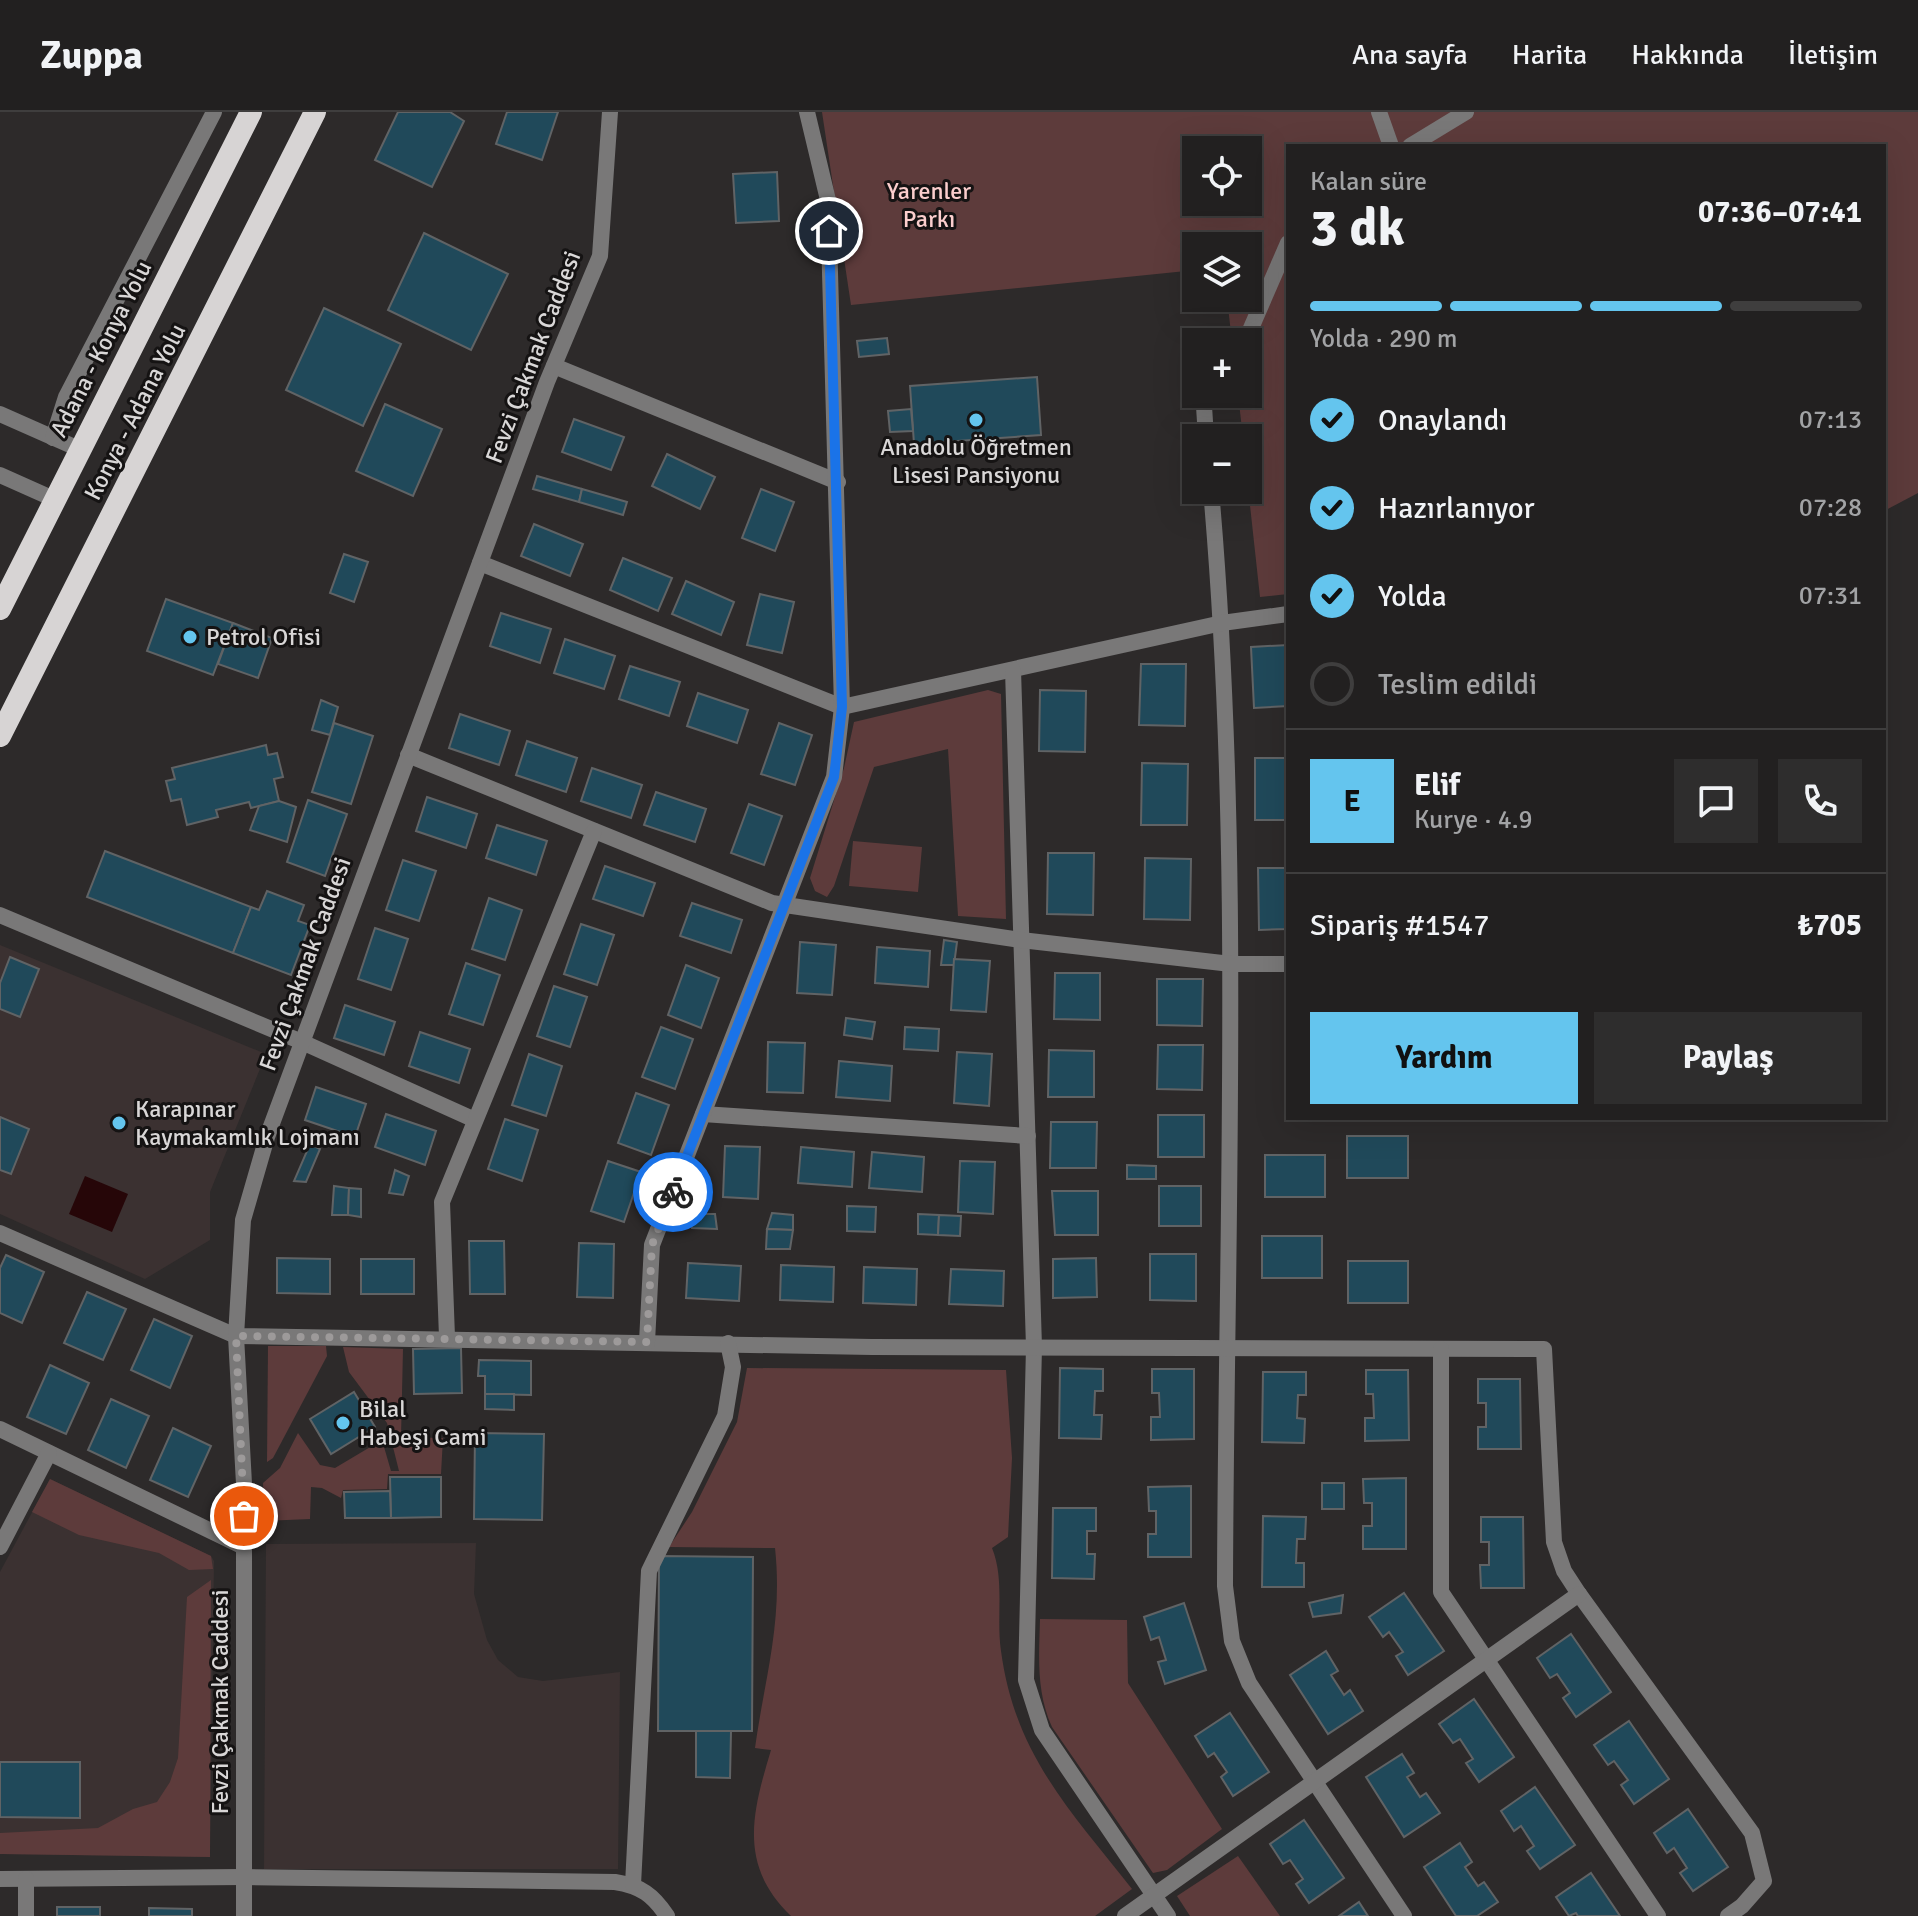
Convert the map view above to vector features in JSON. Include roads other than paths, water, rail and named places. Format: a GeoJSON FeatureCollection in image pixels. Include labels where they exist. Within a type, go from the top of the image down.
{"type":"FeatureCollection","features":[{"type":"Feature","properties":{"kind":"highway","name":"Adana - Konya Yolu"},"geometry":{"type":"LineString","coordinates":[[0,609],[251,112]]}},
{"type":"Feature","properties":{"kind":"highway","name":"Konya - Adana Yolu"},"geometry":{"type":"LineString","coordinates":[[0,736],[315,112]]}},
{"type":"Feature","properties":{"kind":"street"},"geometry":{"type":"LineString","coordinates":[[53,438],[66,397],[214,112]]}},
{"type":"Feature","properties":{"kind":"street","name":"Fevzi Çakmak Caddesi"},"geometry":{"type":"LineString","coordinates":[[244,1916],[244,1547],[236,1336],[243,1220],[267,1137],[408,755],[554,366],[600,256],[610,112]]}},
{"type":"Feature","properties":{"kind":"street"},"geometry":{"type":"LineString","coordinates":[[647,1342],[652,1245],[834,777],[842,707],[828,200],[807,112]]}},
{"type":"Feature","properties":{"kind":"street"},"geometry":{"type":"LineString","coordinates":[[1379,112],[1390,144]]}},
{"type":"Feature","properties":{"kind":"street"},"geometry":{"type":"LineString","coordinates":[[1413,144],[1466,112]]}},
{"type":"Feature","properties":{"kind":"street"},"geometry":{"type":"LineString","coordinates":[[1251,328],[1286,248]]}},
{"type":"Feature","properties":{"kind":"street"},"geometry":{"type":"LineString","coordinates":[[554,366],[838,482]]}},
{"type":"Feature","properties":{"kind":"street"},"geometry":{"type":"LineString","coordinates":[[0,414],[79,449]]}},
{"type":"Feature","properties":{"kind":"street"},"geometry":{"type":"LineString","coordinates":[[0,475],[56,500]]}},
{"type":"Feature","properties":{"kind":"street"},"geometry":{"type":"LineString","coordinates":[[1212,504],[1222,623],[1231,964],[1225,1586],[1232,1641],[1249,1683],[1404,1916]]}},
{"type":"Feature","properties":{"kind":"street"},"geometry":{"type":"LineString","coordinates":[[480,563],[842,707],[1222,623],[1286,614]]}},
{"type":"Feature","properties":{"kind":"street"},"geometry":{"type":"LineString","coordinates":[[1013,670],[1034,1347],[1026,1680],[1042,1730],[1168,1916]]}},
{"type":"Feature","properties":{"kind":"street"},"geometry":{"type":"LineString","coordinates":[[408,755],[783,904],[1021,940],[1231,964],[1286,964]]}},
{"type":"Feature","properties":{"kind":"street"},"geometry":{"type":"LineString","coordinates":[[447,1337],[442,1202],[594,831]]}},
{"type":"Feature","properties":{"kind":"street"},"geometry":{"type":"LineString","coordinates":[[0,915],[302,1042],[475,1120]]}},
{"type":"Feature","properties":{"kind":"street"},"geometry":{"type":"LineString","coordinates":[[703,1114],[1028,1136]]}},
{"type":"Feature","properties":{"kind":"street"},"geometry":{"type":"LineString","coordinates":[[0,1233],[236,1336],[1034,1347],[1544,1349],[1554,1542],[1564,1571],[1579,1594],[1752,1833],[1764,1881],[1742,1906],[1728,1916]]}},
{"type":"Feature","properties":{"kind":"street"},"geometry":{"type":"LineString","coordinates":[[633,1885],[649,1571],[725,1416],[733,1367],[728,1343]]}},
{"type":"Feature","properties":{"kind":"street"},"geometry":{"type":"LineString","coordinates":[[1441,1349],[1441,1592],[1658,1916]]}},
{"type":"Feature","properties":{"kind":"street"},"geometry":{"type":"LineString","coordinates":[[0,1429],[244,1547]]}},
{"type":"Feature","properties":{"kind":"street"},"geometry":{"type":"LineString","coordinates":[[0,1547],[49,1453]]}},
{"type":"Feature","properties":{"kind":"street"},"geometry":{"type":"LineString","coordinates":[[1125,1916],[1579,1594]]}},
{"type":"Feature","properties":{"kind":"street"},"geometry":{"type":"LineString","coordinates":[[0,1879],[244,1877],[633,1885],[654,1896],[667,1916]]}},
{"type":"Feature","properties":{"kind":"street"},"geometry":{"type":"LineString","coordinates":[[26,1879],[26,1916]]}},
{"type":"Feature","properties":{"kind":"place","name":"Anadolu Öğretmen Lisesi Pansiyonu"},"geometry":{"type":"Point","coordinates":[976,420]}},
{"type":"Feature","properties":{"kind":"place","name":"Petrol Ofisi"},"geometry":{"type":"Point","coordinates":[190,637]}},
{"type":"Feature","properties":{"kind":"place","name":"Karapınar Kaymakamlık Lojmanı"},"geometry":{"type":"Point","coordinates":[119,1123]}},
{"type":"Feature","properties":{"kind":"place","name":"Bilal Habeşi Cami"},"geometry":{"type":"Point","coordinates":[343,1423]}},
{"type":"Feature","properties":{"kind":"park label","name":"Yarenler Parkı"},"geometry":{"type":"Point","coordinates":[929,205]}}]}
